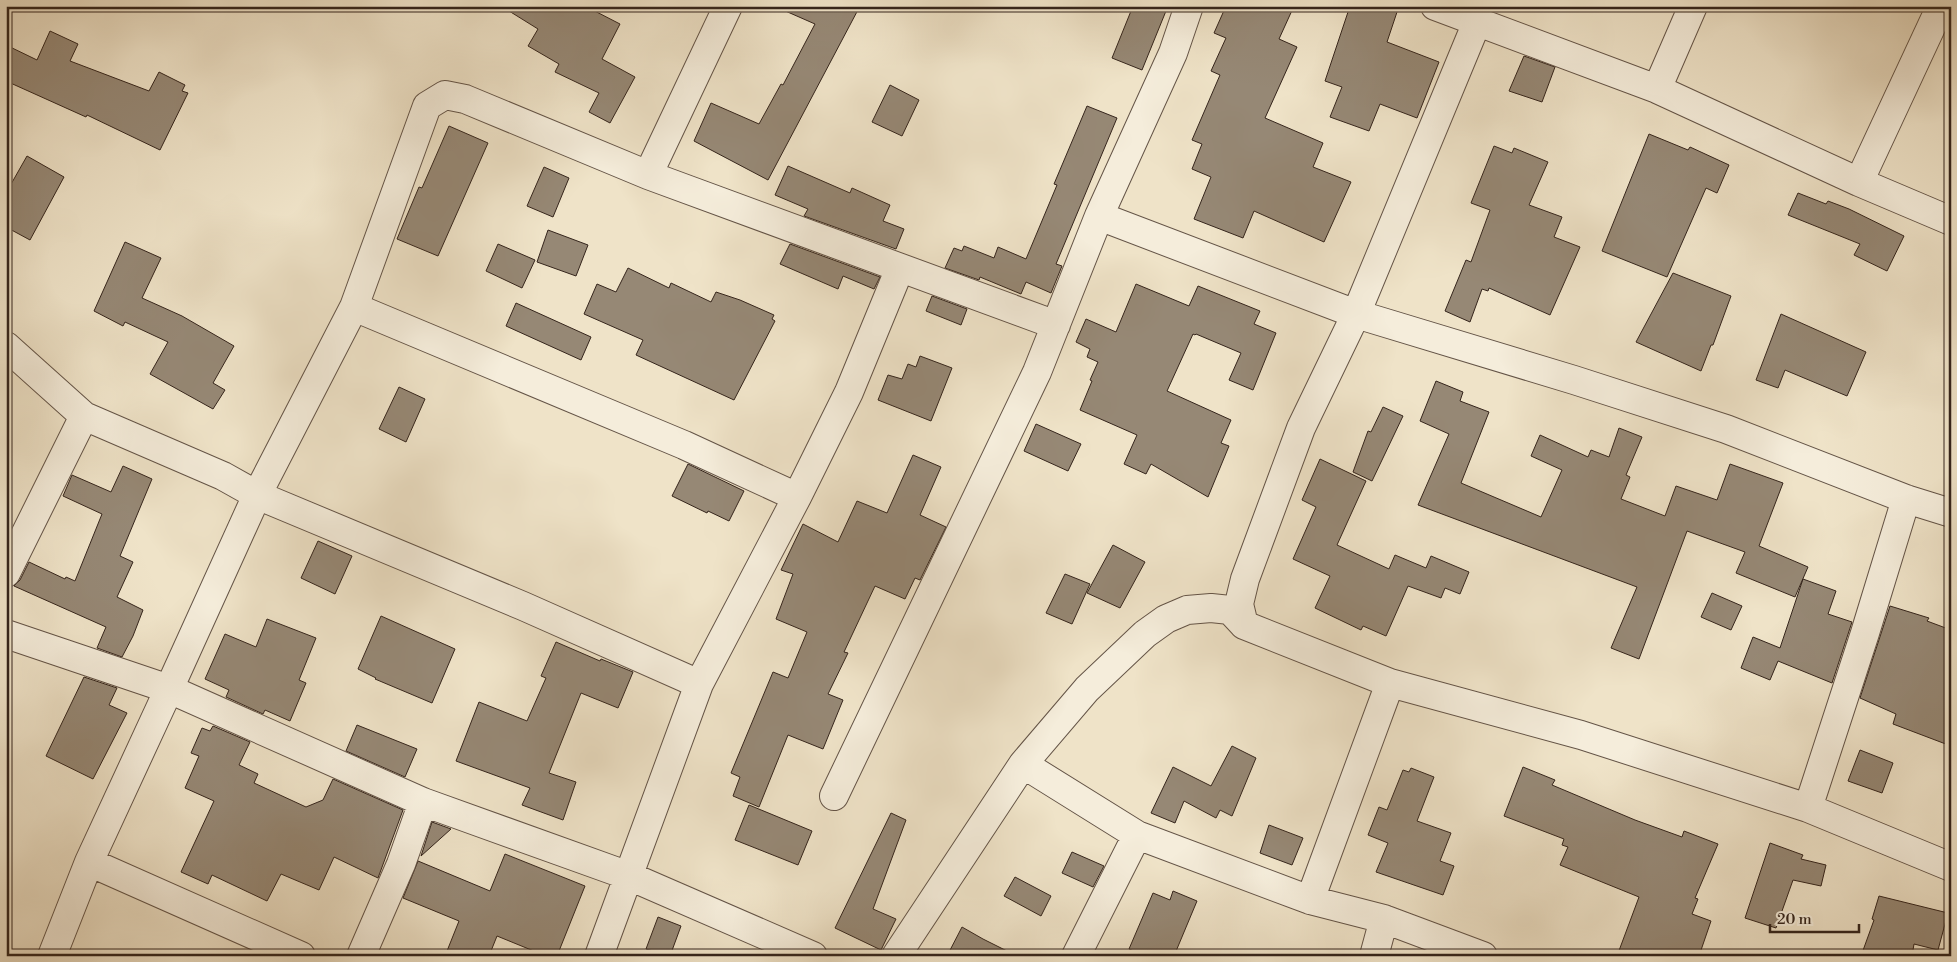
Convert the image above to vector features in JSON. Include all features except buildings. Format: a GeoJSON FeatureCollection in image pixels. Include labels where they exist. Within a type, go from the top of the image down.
{"type":"FeatureCollection","features":[{"type":"Feature","properties":{"kind":"street"},"geometry":{"type":"LineString","coordinates":[[648,175],[728,6]]}},
{"type":"Feature","properties":{"kind":"street"},"geometry":{"type":"LineString","coordinates":[[834,796],[1037,372],[1099,216],[1173,53],[1189,6]]}},
{"type":"Feature","properties":{"kind":"street"},"geometry":{"type":"LineString","coordinates":[[1435,6],[1492,18],[1657,89],[1859,182],[1951,220]]}},
{"type":"Feature","properties":{"kind":"street"},"geometry":{"type":"LineString","coordinates":[[1657,89],[1692,6]]}},
{"type":"Feature","properties":{"kind":"street"},"geometry":{"type":"LineString","coordinates":[[1859,182],[1941,6]]}},
{"type":"Feature","properties":{"kind":"street"},"geometry":{"type":"LineString","coordinates":[[1244,625],[1239,604],[1245,579],[1301,428],[1356,314],[1492,18]]}},
{"type":"Feature","properties":{"kind":"street"},"geometry":{"type":"LineString","coordinates":[[52,956],[89,862],[257,495],[354,307],[427,106],[445,95],[465,99],[648,175],[1056,325]]}},
{"type":"Feature","properties":{"kind":"street"},"geometry":{"type":"LineString","coordinates":[[1099,216],[1356,314],[1574,380],[1726,429],[1906,499],[1951,513]]}},
{"type":"Feature","properties":{"kind":"street"},"geometry":{"type":"LineString","coordinates":[[599,956],[699,684],[797,497],[849,392],[900,268]]}},
{"type":"Feature","properties":{"kind":"street"},"geometry":{"type":"LineString","coordinates":[[354,307],[684,445],[797,497]]}},
{"type":"Feature","properties":{"kind":"street"},"geometry":{"type":"LineString","coordinates":[[8,349],[84,416],[223,476],[257,495],[523,606],[699,684]]}},
{"type":"Feature","properties":{"kind":"street"},"geometry":{"type":"LineString","coordinates":[[6,573],[84,416]]}},
{"type":"Feature","properties":{"kind":"street"},"geometry":{"type":"LineString","coordinates":[[1808,808],[1906,499]]}},
{"type":"Feature","properties":{"kind":"street"},"geometry":{"type":"LineString","coordinates":[[896,956],[1023,764],[1087,689],[1145,634],[1166,619],[1187,610],[1211,608],[1230,610],[1244,625],[1390,683],[1581,735],[1808,808],[1951,867]]}},
{"type":"Feature","properties":{"kind":"street"},"geometry":{"type":"LineString","coordinates":[[6,634],[169,689],[423,802],[629,876],[813,956]]}},
{"type":"Feature","properties":{"kind":"street"},"geometry":{"type":"LineString","coordinates":[[1310,900],[1390,683]]}},
{"type":"Feature","properties":{"kind":"street"},"geometry":{"type":"LineString","coordinates":[[1023,764],[1137,835],[1310,900],[1384,919],[1483,956]]}},
{"type":"Feature","properties":{"kind":"street"},"geometry":{"type":"LineString","coordinates":[[361,956],[401,864],[423,802]]}},
{"type":"Feature","properties":{"kind":"street"},"geometry":{"type":"LineString","coordinates":[[1076,956],[1137,835]]}},
{"type":"Feature","properties":{"kind":"street"},"geometry":{"type":"LineString","coordinates":[[89,862],[301,956]]}},
{"type":"Feature","properties":{"kind":"street"},"geometry":{"type":"LineString","coordinates":[[1374,956],[1384,919]]}}]}
